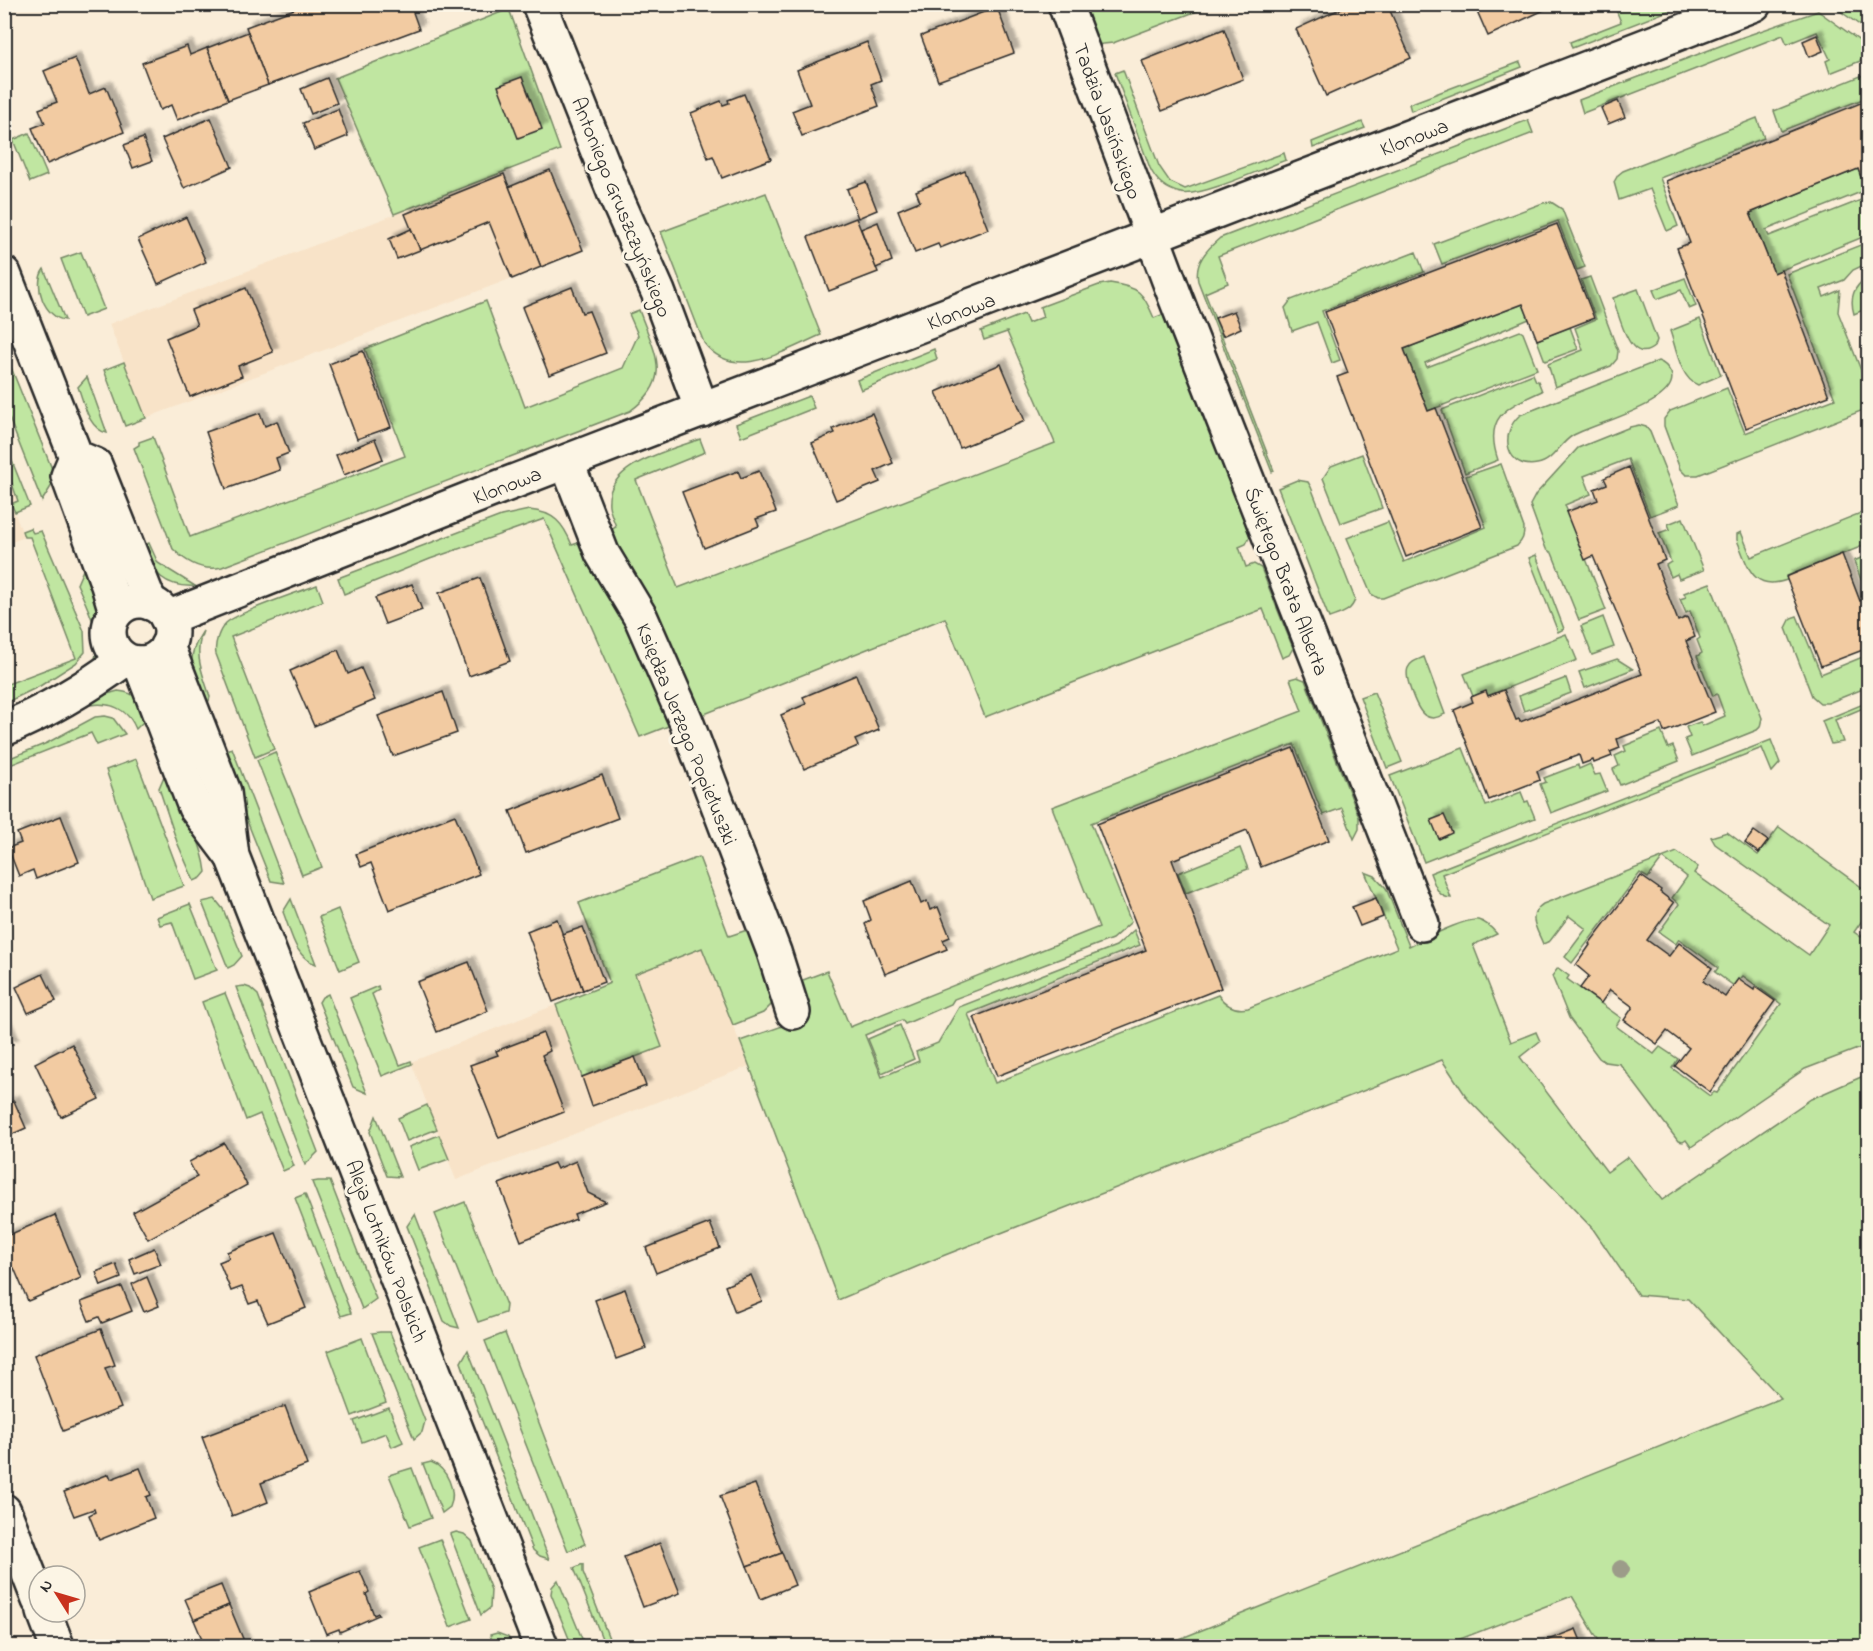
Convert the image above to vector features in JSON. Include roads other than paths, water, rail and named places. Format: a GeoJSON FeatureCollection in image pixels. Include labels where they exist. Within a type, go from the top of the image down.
{"type":"FeatureCollection","features":[{"type":"Feature","properties":{"kind":"street","name":"Antoniego Gruszczyńskiego"},"geometry":{"type":"LineString","coordinates":[[539,4],[616,197],[658,292],[702,410]]}},
{"type":"Feature","properties":{"kind":"street","name":"Tadzia Jasińskiego"},"geometry":{"type":"LineString","coordinates":[[1065,4],[1152,237]]}},
{"type":"Feature","properties":{"kind":"street","name":"Klonowa"},"geometry":{"type":"LineString","coordinates":[[162,622],[702,410],[1754,4]]}},
{"type":"Feature","properties":{"kind":"street","name":"Świętego Brata Alberta"},"geometry":{"type":"LineString","coordinates":[[1152,237],[1422,924]]}},
{"type":"Feature","properties":{"kind":"street"},"geometry":{"type":"LineString","coordinates":[[4,274],[76,457],[68,476],[116,612]]}},
{"type":"Feature","properties":{"kind":"street","name":"Aleja Lotników Polskich"},"geometry":{"type":"LineString","coordinates":[[76,457],[95,465],[162,622],[224,792],[232,856],[542,1647]]}},
{"type":"Feature","properties":{"kind":"street","name":"Księdza Jerzego Popiełuszki"},"geometry":{"type":"LineString","coordinates":[[567,463],[602,553],[641,618],[686,721],[774,952],[793,1012]]}},
{"type":"Feature","properties":{"kind":"street"},"geometry":{"type":"LineString","coordinates":[[4,729],[37,716],[132,662],[156,659],[162,622],[143,601],[128,603],[116,612],[108,628],[112,646],[132,662]]}},
{"type":"Feature","properties":{"kind":"street","name":"Aleja Lotników Polskich"},"geometry":{"type":"LineString","coordinates":[[132,662],[195,807],[232,856]]}},
{"type":"Feature","properties":{"kind":"street"},"geometry":{"type":"LineString","coordinates":[[4,1511],[27,1569]]}},
{"type":"Feature","properties":{"kind":"street"},"geometry":{"type":"LineString","coordinates":[[48,1624],[57,1647]]}}]}
